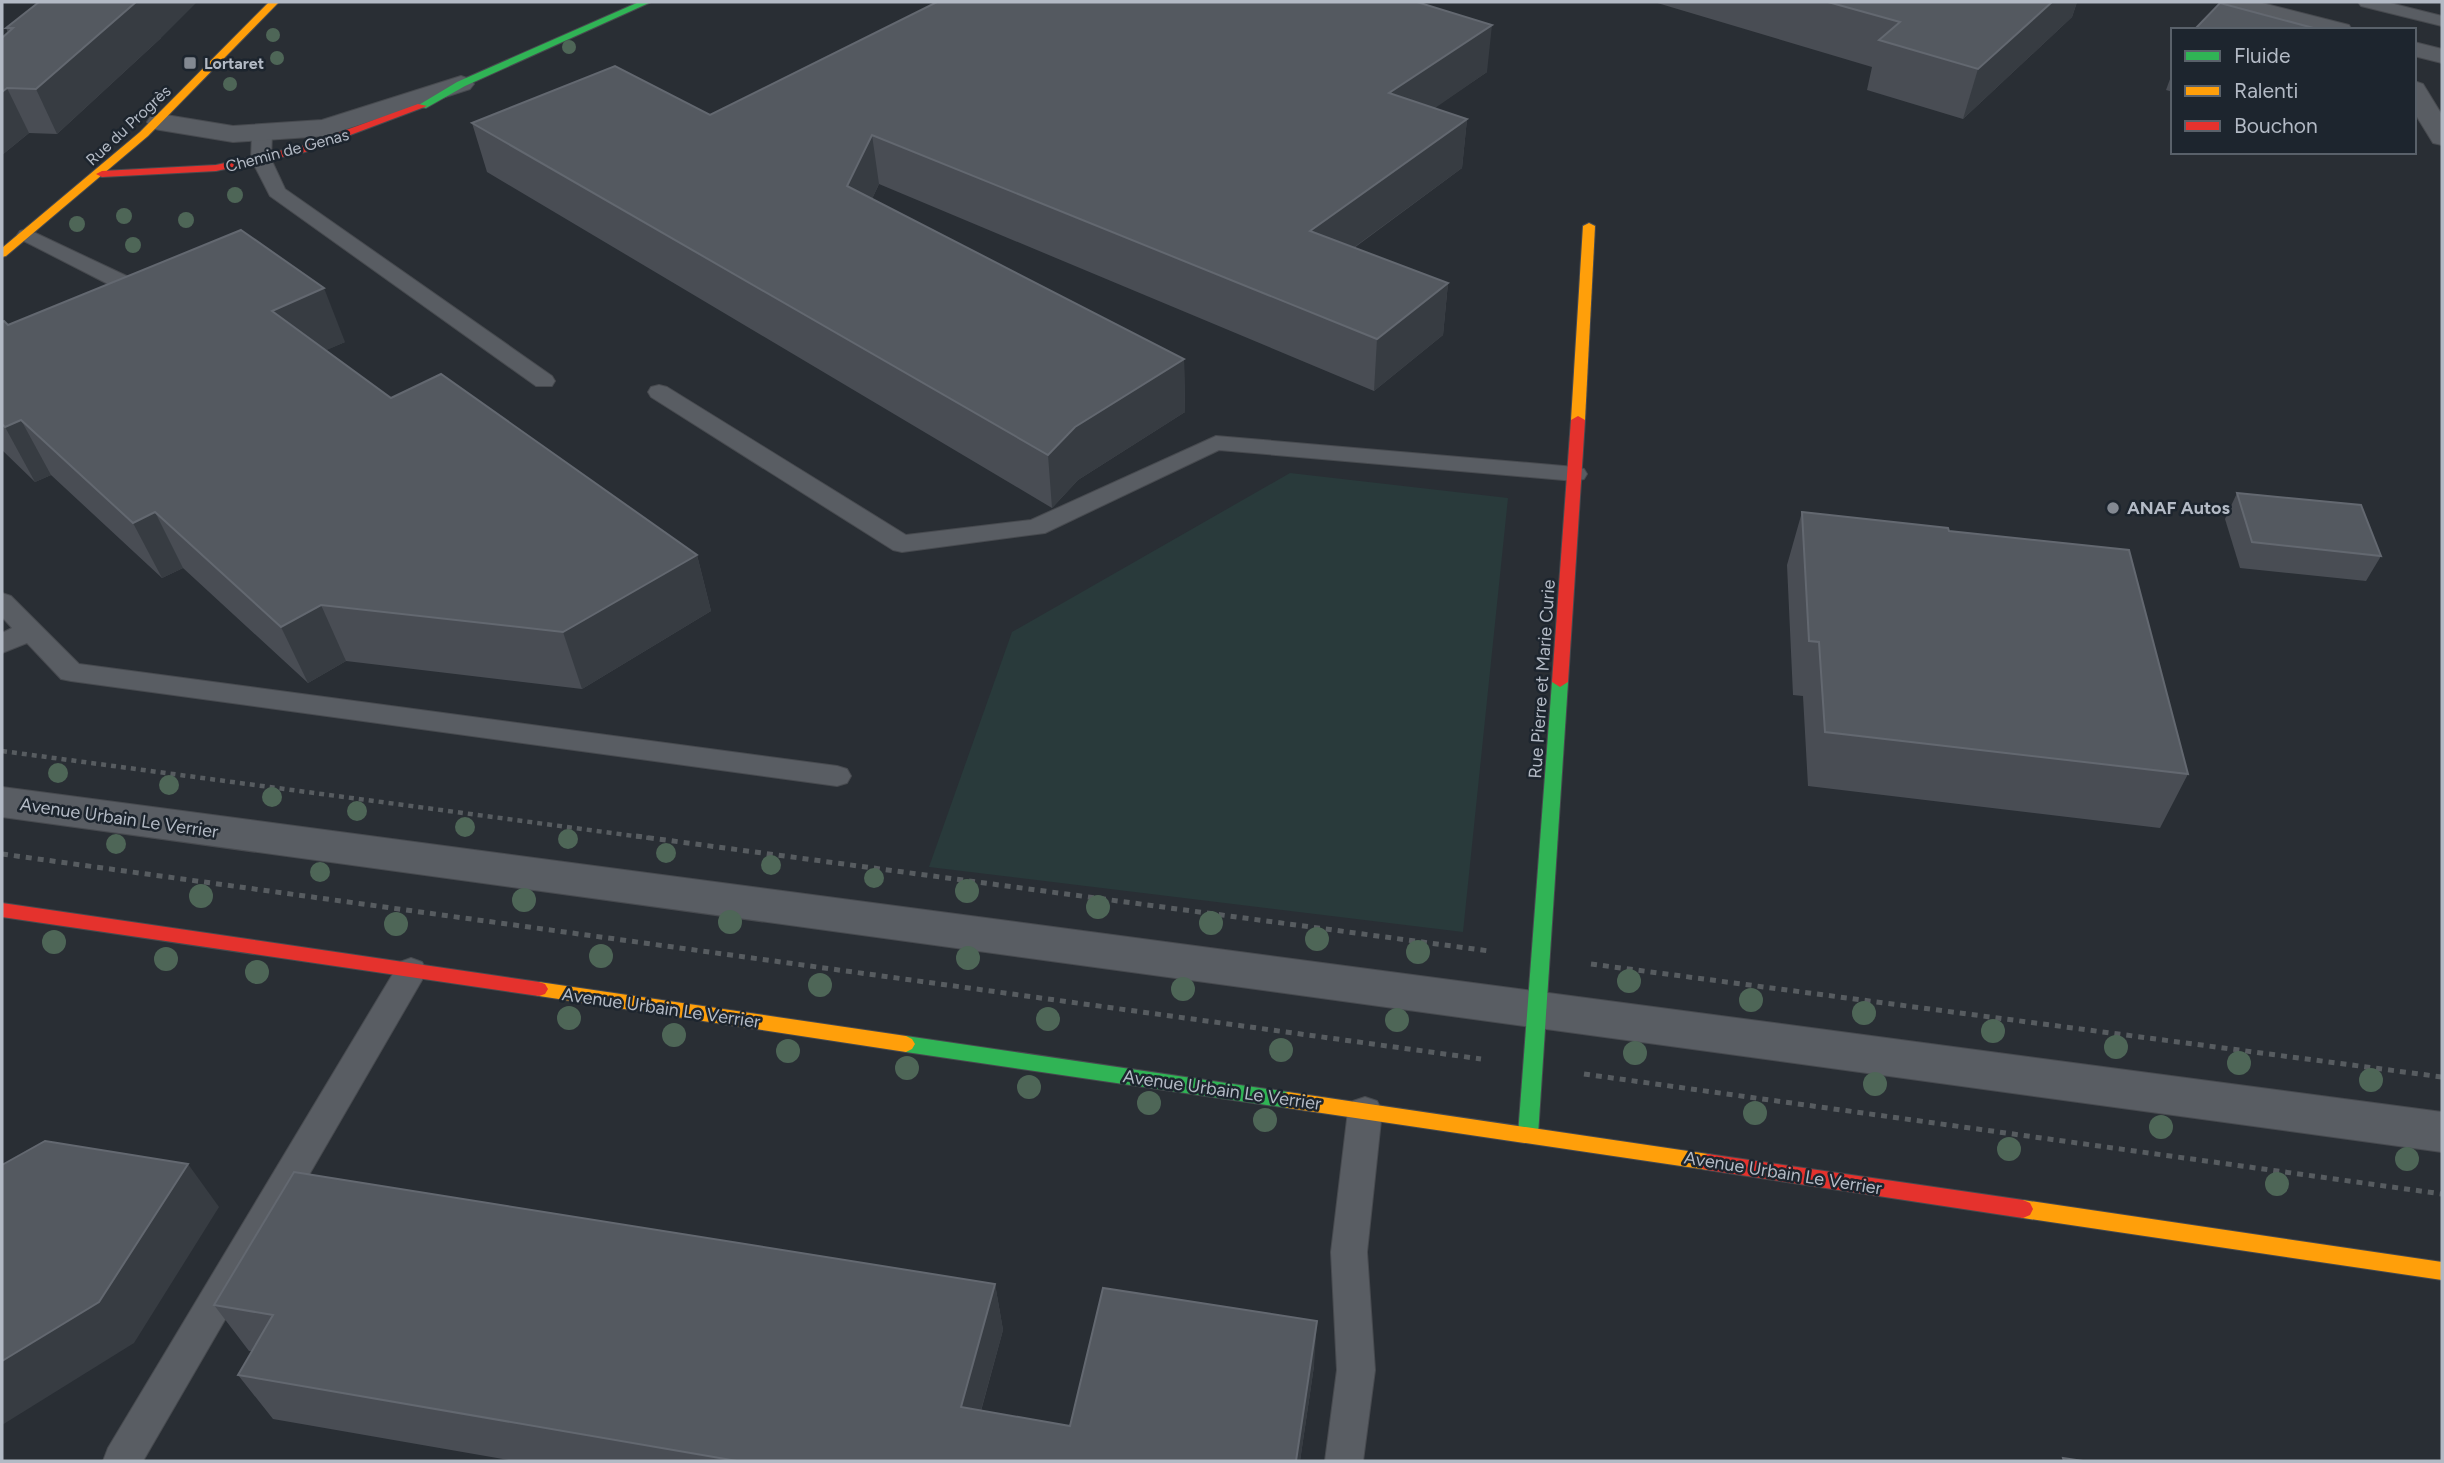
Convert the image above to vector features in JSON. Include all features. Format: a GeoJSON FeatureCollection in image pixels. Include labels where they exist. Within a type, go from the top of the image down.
{"type":"FeatureCollection","features":[{"type":"Feature","properties":{"kind":"street","name":"Rue du Progrès"},"geometry":{"type":"LineString","coordinates":[[2,254],[102,174],[160,122],[274,2]]}},
{"type":"Feature","properties":{"kind":"street","name":"Chemin de Genas"},"geometry":{"type":"LineString","coordinates":[[102,174],[216,168],[262,146],[461,84],[646,2]]}},
{"type":"Feature","properties":{"kind":"street"},"geometry":{"type":"LineString","coordinates":[[2231,2],[2332,28]]}},
{"type":"Feature","properties":{"kind":"street"},"geometry":{"type":"LineString","coordinates":[[2416,50],[2442,56]]}},
{"type":"Feature","properties":{"kind":"street"},"geometry":{"type":"LineString","coordinates":[[2416,92],[2442,137]]}},
{"type":"Feature","properties":{"kind":"street","name":"Chemin de Genas"},"geometry":{"type":"LineString","coordinates":[[160,122],[262,146]]}},
{"type":"Feature","properties":{"kind":"street","name":"Rue Pierre et Marie Curie"},"geometry":{"type":"LineString","coordinates":[[1528,1135],[1539,1010],[1590,226]]}},
{"type":"Feature","properties":{"kind":"street","name":"Avenue Urbain Le Verrier"},"geometry":{"type":"LineString","coordinates":[[2,802],[2442,1132]]}},
{"type":"Feature","properties":{"kind":"street","name":"Avenue Urbain Le Verrier"},"geometry":{"type":"LineString","coordinates":[[2,910],[2442,1271]]}},
{"type":"Feature","properties":{"kind":"lane"},"geometry":{"type":"LineString","coordinates":[[2367,2],[2442,20]]}},
{"type":"Feature","properties":{"kind":"lane"},"geometry":{"type":"LineString","coordinates":[[2424,2],[2442,6]]}},
{"type":"Feature","properties":{"kind":"lane"},"geometry":{"type":"LineString","coordinates":[[262,146],[277,192],[544,381]]}},
{"type":"Feature","properties":{"kind":"lane"},"geometry":{"type":"LineString","coordinates":[[27,234],[125,284],[80,314]]}},
{"type":"Feature","properties":{"kind":"lane"},"geometry":{"type":"LineString","coordinates":[[659,392],[902,544],[1035,527],[1216,443],[1575,474]]}},
{"type":"Feature","properties":{"kind":"lane"},"geometry":{"type":"LineString","coordinates":[[2,602],[71,672],[837,776]]}},
{"type":"Feature","properties":{"kind":"lane"},"geometry":{"type":"LineString","coordinates":[[2,644],[30,631]]}},
{"type":"Feature","properties":{"kind":"lane"},"geometry":{"type":"LineString","coordinates":[[122,1461],[411,971]]}},
{"type":"Feature","properties":{"kind":"lane"},"geometry":{"type":"LineString","coordinates":[[1344,1461],[1356,1370],[1349,1252],[1365,1111]]}},
{"type":"Feature","properties":{"kind":"path"},"geometry":{"type":"LineString","coordinates":[[2,751],[2442,1077]]}},
{"type":"Feature","properties":{"kind":"path"},"geometry":{"type":"LineString","coordinates":[[2,854],[2442,1195]]}},
{"type":"Feature","properties":{"kind":"shaded area"},"geometry":{"type":"Polygon","coordinates":[[[1290,473],[1508,498],[1463,932],[929,867],[1012,632],[1290,473]]]}},
{"type":"Feature","properties":{"kind":"building"},"geometry":{"type":"Polygon","coordinates":[[[39,2],[136,2],[36,89],[7,88],[2,92],[2,38],[13,28],[6,28],[39,2]]]}},
{"type":"Feature","properties":{"kind":"building"},"geometry":{"type":"Polygon","coordinates":[[[937,2],[1417,2],[1492,25],[1389,93],[1467,119],[1310,231],[1448,283],[1377,339],[872,135],[847,186],[1184,359],[1075,427],[1048,455],[472,123],[615,66],[710,115],[937,2]]]}},
{"type":"Feature","properties":{"kind":"building"},"geometry":{"type":"Polygon","coordinates":[[[1828,2],[2052,2],[1978,69],[1879,40],[1900,22],[1828,2]]]}},
{"type":"Feature","properties":{"kind":"building"},"geometry":{"type":"Polygon","coordinates":[[[2220,3],[2314,28],[2196,28],[2220,3]]]}},
{"type":"Feature","properties":{"kind":"building"},"geometry":{"type":"Polygon","coordinates":[[[241,230],[324,288],[272,311],[391,398],[441,374],[697,555],[563,632],[321,605],[281,627],[155,512],[133,523],[21,420],[5,427],[2,424],[2,322],[8,325],[241,230]]]}},
{"type":"Feature","properties":{"kind":"building"},"geometry":{"type":"Polygon","coordinates":[[[2237,493],[2361,505],[2381,556],[2252,542],[2237,493]]]}},
{"type":"Feature","properties":{"kind":"building"},"geometry":{"type":"Polygon","coordinates":[[[1802,512],[2129,550],[2188,774],[1825,732],[1819,642],[1809,641],[1802,512]]]}},
{"type":"Feature","properties":{"kind":"building"},"geometry":{"type":"Polygon","coordinates":[[[45,1141],[188,1164],[99,1302],[2,1361],[2,1165],[45,1141]]]}},
{"type":"Feature","properties":{"kind":"building"},"geometry":{"type":"Polygon","coordinates":[[[294,1172],[995,1284],[961,1407],[1070,1426],[1103,1288],[1317,1321],[1296,1461],[737,1461],[238,1375],[273,1315],[214,1305],[294,1172]]]}},
{"type":"Feature","properties":{"kind":"traffic: fast"},"geometry":{"type":"LineString","coordinates":[[422,106],[461,84],[646,2]]}},
{"type":"Feature","properties":{"kind":"traffic: fast"},"geometry":{"type":"LineString","coordinates":[[1528,1135],[1560,682]]}},
{"type":"Feature","properties":{"kind":"traffic: fast"},"geometry":{"type":"LineString","coordinates":[[906,1044],[1288,1100]]}},
{"type":"Feature","properties":{"kind":"traffic: slow"},"geometry":{"type":"LineString","coordinates":[[2,254],[144,134],[274,2]]}},
{"type":"Feature","properties":{"kind":"traffic: slow"},"geometry":{"type":"LineString","coordinates":[[1578,420],[1589,226]]}},
{"type":"Feature","properties":{"kind":"traffic: slow"},"geometry":{"type":"LineString","coordinates":[[539,989],[906,1044]]}},
{"type":"Feature","properties":{"kind":"traffic: slow"},"geometry":{"type":"LineString","coordinates":[[1288,1100],[1708,1162]]}},
{"type":"Feature","properties":{"kind":"traffic: slow"},"geometry":{"type":"LineString","coordinates":[[2023,1209],[2442,1271]]}},
{"type":"Feature","properties":{"kind":"traffic: jam"},"geometry":{"type":"LineString","coordinates":[[102,174],[216,168],[305,149],[422,106]]}},
{"type":"Feature","properties":{"kind":"traffic: jam"},"geometry":{"type":"LineString","coordinates":[[1560,682],[1578,420]]}},
{"type":"Feature","properties":{"kind":"traffic: jam"},"geometry":{"type":"LineString","coordinates":[[2,910],[539,989]]}},
{"type":"Feature","properties":{"kind":"traffic: jam"},"geometry":{"type":"LineString","coordinates":[[1708,1162],[2023,1209]]}},
{"type":"Feature","properties":{"kind":"place","name":"Lortaret"},"geometry":{"type":"Point","coordinates":[190,63]}},
{"type":"Feature","properties":{"kind":"place","name":"ANAF Autos"},"geometry":{"type":"Point","coordinates":[2113,508]}}]}
